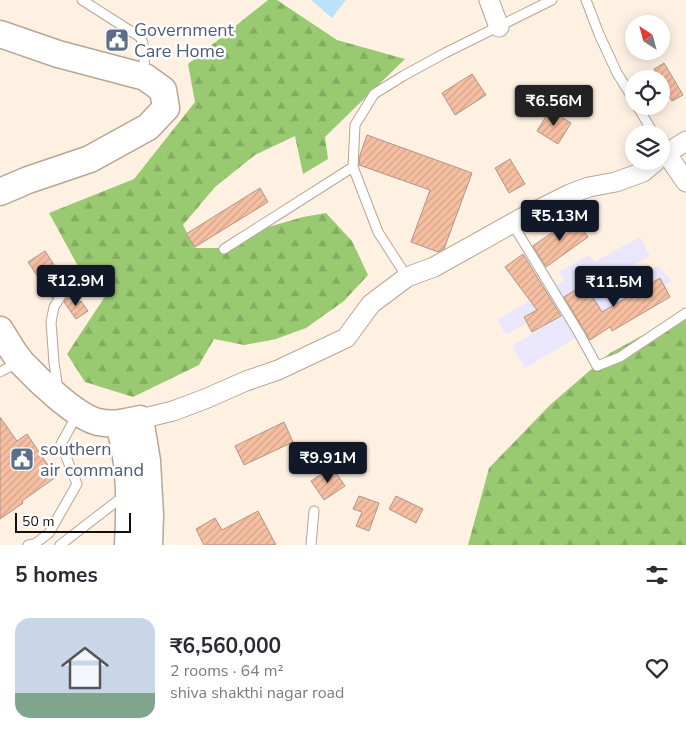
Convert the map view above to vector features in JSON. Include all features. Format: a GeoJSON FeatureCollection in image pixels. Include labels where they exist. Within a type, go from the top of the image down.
{"type":"FeatureCollection","features":[{"type":"Feature","properties":{"kind":"street"},"geometry":{"type":"LineString","coordinates":[[489,0],[499,27]]}},
{"type":"Feature","properties":{"kind":"street"},"geometry":{"type":"LineString","coordinates":[[0,34],[58,54],[145,77],[163,90],[166,108],[148,127],[90,159],[28,180],[0,192]]}},
{"type":"Feature","properties":{"kind":"street"},"geometry":{"type":"LineString","coordinates":[[670,149],[686,140]]}},
{"type":"Feature","properties":{"kind":"street"},"geometry":{"type":"LineString","coordinates":[[670,164],[686,182]]}},
{"type":"Feature","properties":{"kind":"street"},"geometry":{"type":"LineString","coordinates":[[0,330],[10,367],[96,422],[129,422],[173,411],[205,399],[278,370],[346,338],[371,304],[407,277],[434,267],[512,223],[570,194],[589,187],[616,182],[645,170]]}},
{"type":"Feature","properties":{"kind":"street"},"geometry":{"type":"LineString","coordinates":[[129,422],[124,442],[130,496],[145,542]]}},
{"type":"Feature","properties":{"kind":"street"},"geometry":{"type":"LineString","coordinates":[[129,422],[147,461],[150,515],[145,542]]}},
{"type":"Feature","properties":{"kind":"lane"},"geometry":{"type":"LineString","coordinates":[[407,277],[378,232],[353,167],[355,125],[374,94],[402,76],[552,0]]}},
{"type":"Feature","properties":{"kind":"lane"},"geometry":{"type":"LineString","coordinates":[[586,0],[599,34],[625,86]]}},
{"type":"Feature","properties":{"kind":"lane"},"geometry":{"type":"LineString","coordinates":[[86,1],[140,37],[143,43],[145,77]]}},
{"type":"Feature","properties":{"kind":"lane"},"geometry":{"type":"LineString","coordinates":[[224,249],[353,167]]}},
{"type":"Feature","properties":{"kind":"lane"},"geometry":{"type":"LineString","coordinates":[[512,223],[597,366],[620,357],[686,313]]}},
{"type":"Feature","properties":{"kind":"lane"},"geometry":{"type":"LineString","coordinates":[[28,545],[49,533],[77,484],[61,444],[69,406],[54,362],[50,322],[54,307],[62,294],[80,282]]}},
{"type":"Feature","properties":{"kind":"lane"},"geometry":{"type":"LineString","coordinates":[[60,545],[130,496]]}},
{"type":"Feature","properties":{"kind":"lane"},"geometry":{"type":"LineString","coordinates":[[311,545],[314,511]]}},
{"type":"Feature","properties":{"kind":"shaded area"},"geometry":{"type":"Polygon","coordinates":[[[640,237],[650,256],[609,279],[614,289],[658,266],[672,281],[525,368],[512,346],[558,318],[551,308],[506,335],[497,320],[564,280],[559,272],[588,255],[596,261],[640,237]]]}},
{"type":"Feature","properties":{"kind":"green space"},"geometry":{"type":"Polygon","coordinates":[[[268,0],[277,0],[337,40],[405,59],[325,137],[328,159],[303,174],[295,136],[255,155],[215,187],[183,225],[195,248],[236,248],[265,228],[303,217],[326,213],[352,241],[368,275],[344,301],[306,328],[276,339],[244,345],[214,339],[199,365],[133,397],[85,382],[67,354],[106,295],[79,268],[49,213],[134,179],[195,102],[188,64],[268,0]]]}},
{"type":"Feature","properties":{"kind":"green space"},"geometry":{"type":"Polygon","coordinates":[[[686,308],[686,545],[468,545],[489,468],[550,405],[610,353],[656,328],[686,308]]]}},
{"type":"Feature","properties":{"kind":"water"},"geometry":{"type":"Polygon","coordinates":[[[311,0],[346,0],[332,18],[311,0]]]}},
{"type":"Feature","properties":{"kind":"building"},"geometry":{"type":"Polygon","coordinates":[[[664,63],[668,70],[654,70],[664,63]]]}},
{"type":"Feature","properties":{"kind":"building"},"geometry":{"type":"Polygon","coordinates":[[[670,73],[683,95],[672,101],[670,98],[670,73]]]}},
{"type":"Feature","properties":{"kind":"building"},"geometry":{"type":"Polygon","coordinates":[[[472,74],[486,95],[455,115],[442,93],[472,74]]]}},
{"type":"Feature","properties":{"kind":"building"},"geometry":{"type":"Polygon","coordinates":[[[550,110],[571,123],[558,144],[537,131],[550,110]]]}},
{"type":"Feature","properties":{"kind":"building"},"geometry":{"type":"Polygon","coordinates":[[[367,135],[472,173],[444,249],[438,252],[411,242],[430,190],[359,165],[360,155],[367,135]]]}},
{"type":"Feature","properties":{"kind":"building"},"geometry":{"type":"Polygon","coordinates":[[[510,159],[525,184],[509,193],[495,168],[510,159]]]}},
{"type":"Feature","properties":{"kind":"building"},"geometry":{"type":"Polygon","coordinates":[[[260,188],[268,202],[195,247],[186,234],[260,188]]]}},
{"type":"Feature","properties":{"kind":"building"},"geometry":{"type":"Polygon","coordinates":[[[574,217],[588,237],[546,267],[533,246],[574,217]]]}},
{"type":"Feature","properties":{"kind":"building"},"geometry":{"type":"Polygon","coordinates":[[[45,251],[64,280],[61,281],[64,285],[57,290],[52,298],[28,262],[45,251]]]}},
{"type":"Feature","properties":{"kind":"building"},"geometry":{"type":"Polygon","coordinates":[[[523,254],[561,316],[532,332],[524,317],[537,310],[505,267],[523,254]]]}},
{"type":"Feature","properties":{"kind":"building"},"geometry":{"type":"Polygon","coordinates":[[[660,278],[670,297],[612,331],[610,327],[590,340],[564,297],[585,284],[602,312],[660,278]]]}},
{"type":"Feature","properties":{"kind":"building"},"geometry":{"type":"Polygon","coordinates":[[[72,295],[78,303],[81,301],[88,311],[76,319],[64,302],[72,295]]]}},
{"type":"Feature","properties":{"kind":"building","name":"southern air command"},"geometry":{"type":"Polygon","coordinates":[[[0,417],[17,441],[27,434],[56,477],[0,519],[0,417]]]}},
{"type":"Feature","properties":{"kind":"building"},"geometry":{"type":"Polygon","coordinates":[[[284,422],[293,442],[244,465],[235,446],[284,422]]]}},
{"type":"Feature","properties":{"kind":"building"},"geometry":{"type":"Polygon","coordinates":[[[332,467],[345,486],[324,500],[311,481],[332,467]]]}},
{"type":"Feature","properties":{"kind":"building"},"geometry":{"type":"Polygon","coordinates":[[[359,496],[379,503],[369,531],[356,526],[362,512],[353,509],[359,496]]]}},
{"type":"Feature","properties":{"kind":"building"},"geometry":{"type":"Polygon","coordinates":[[[396,496],[423,509],[416,523],[389,509],[396,496]]]}},
{"type":"Feature","properties":{"kind":"building"},"geometry":{"type":"Polygon","coordinates":[[[258,511],[276,545],[204,545],[196,529],[215,518],[222,530],[258,511]]]}},
{"type":"Feature","properties":{"kind":"place","name":"Government Care Home"},"geometry":{"type":"Point","coordinates":[117,40]}},
{"type":"Feature","properties":{"kind":"place","name":"southern air command"},"geometry":{"type":"Point","coordinates":[22,459]}}]}
